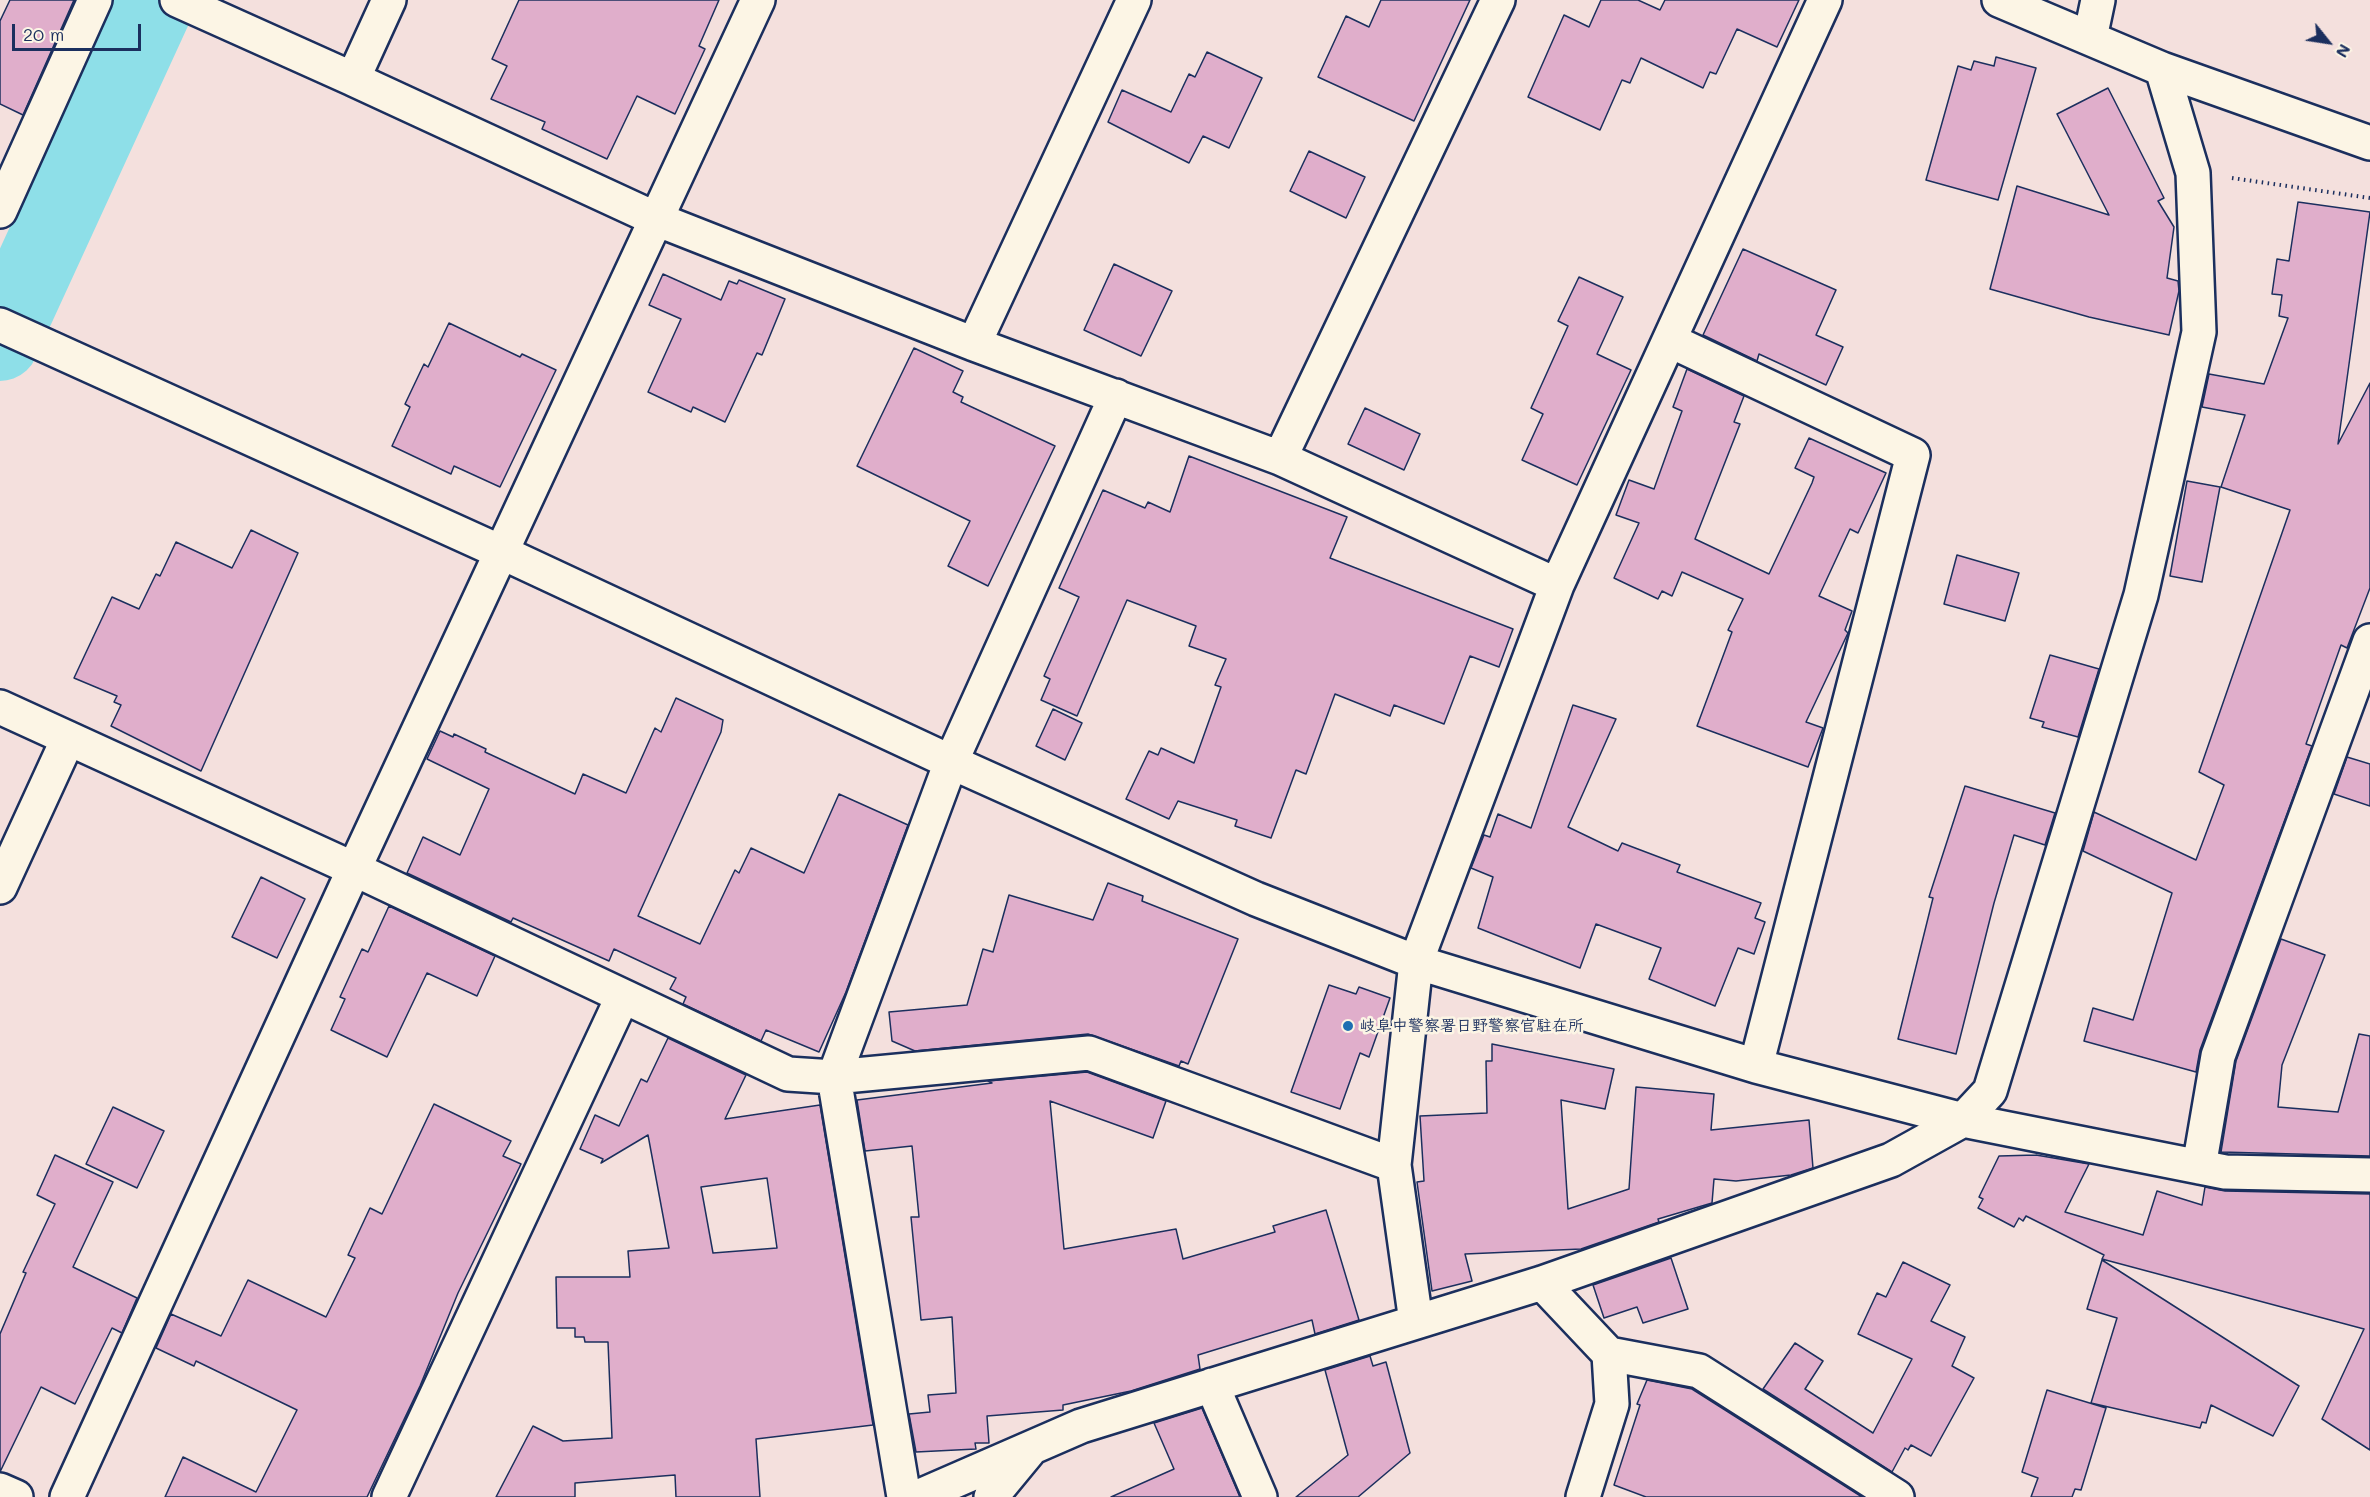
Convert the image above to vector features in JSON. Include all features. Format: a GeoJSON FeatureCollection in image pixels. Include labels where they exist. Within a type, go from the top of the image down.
{"type":"FeatureCollection","features":[{"type":"Feature","properties":{"kind":"street"},"geometry":{"type":"LineString","coordinates":[[0,211],[95,0]]}},
{"type":"Feature","properties":{"kind":"street"},"geometry":{"type":"LineString","coordinates":[[353,79],[389,0]]}},
{"type":"Feature","properties":{"kind":"street"},"geometry":{"type":"LineString","coordinates":[[67,1497],[354,869],[503,553],[758,0]]}},
{"type":"Feature","properties":{"kind":"street"},"geometry":{"type":"LineString","coordinates":[[974,344],[1134,0]]}},
{"type":"Feature","properties":{"kind":"street"},"geometry":{"type":"LineString","coordinates":[[1280,458],[1498,0]]}},
{"type":"Feature","properties":{"kind":"street"},"geometry":{"type":"LineString","coordinates":[[1416,1322],[1394,1165],[1416,962],[1557,585],[1825,0]]}},
{"type":"Feature","properties":{"kind":"street"},"geometry":{"type":"LineString","coordinates":[[1999,0],[2162,69],[2370,143]]}},
{"type":"Feature","properties":{"kind":"street"},"geometry":{"type":"LineString","coordinates":[[2090,38],[2098,0]]}},
{"type":"Feature","properties":{"kind":"street"},"geometry":{"type":"LineString","coordinates":[[184,3],[656,219],[974,344],[1280,458],[1557,585]]}},
{"type":"Feature","properties":{"kind":"street"},"geometry":{"type":"LineString","coordinates":[[918,1497],[1080,1426],[1542,1283],[1891,1160],[1963,1120],[1990,1091],[2141,595],[2199,332],[2193,173],[2162,69]]}},
{"type":"Feature","properties":{"kind":"street"},"geometry":{"type":"LineString","coordinates":[[0,325],[503,553],[951,762],[1256,899],[1416,962],[1756,1066],[1963,1120],[2225,1172],[2370,1175]]}},
{"type":"Feature","properties":{"kind":"street"},"geometry":{"type":"LineString","coordinates":[[1671,340],[1913,455],[1756,1066]]}},
{"type":"Feature","properties":{"kind":"street"},"geometry":{"type":"LineString","coordinates":[[904,1497],[834,1077],[951,762],[1116,396]]}},
{"type":"Feature","properties":{"kind":"street"},"geometry":{"type":"LineString","coordinates":[[2199,1167],[2218,1056],[2370,641]]}},
{"type":"Feature","properties":{"kind":"street"},"geometry":{"type":"LineString","coordinates":[[0,707],[354,869],[622,998],[788,1074],[834,1077],[1089,1053],[1394,1165]]}},
{"type":"Feature","properties":{"kind":"street"},"geometry":{"type":"LineString","coordinates":[[0,887],[68,739]]}},
{"type":"Feature","properties":{"kind":"street"},"geometry":{"type":"LineString","coordinates":[[389,1497],[622,998]]}},
{"type":"Feature","properties":{"kind":"street"},"geometry":{"type":"LineString","coordinates":[[1542,1283],[1609,1354],[1699,1371],[1897,1497]]}},
{"type":"Feature","properties":{"kind":"street"},"geometry":{"type":"LineString","coordinates":[[1583,1497],[1612,1404],[1609,1354]]}},
{"type":"Feature","properties":{"kind":"street"},"geometry":{"type":"LineString","coordinates":[[1212,1385],[1260,1497]]}},
{"type":"Feature","properties":{"kind":"street"},"geometry":{"type":"LineString","coordinates":[[991,1497],[1032,1447]]}},
{"type":"Feature","properties":{"kind":"street"},"geometry":{"type":"LineString","coordinates":[[0,1490],[15,1497]]}},
{"type":"Feature","properties":{"kind":"path"},"geometry":{"type":"LineString","coordinates":[[2193,173],[2370,198]]}},
{"type":"Feature","properties":{"kind":"building"},"geometry":{"type":"Polygon","coordinates":[[[10,0],[74,0],[23,115],[0,104],[0,21],[10,0]]]}},
{"type":"Feature","properties":{"kind":"building"},"geometry":{"type":"Polygon","coordinates":[[[519,0],[719,0],[699,46],[705,49],[675,114],[637,96],[607,159],[542,129],[545,122],[491,99],[507,66],[492,59],[519,0]]]}},
{"type":"Feature","properties":{"kind":"building"},"geometry":{"type":"Polygon","coordinates":[[[1381,0],[1470,0],[1414,121],[1318,77],[1346,16],[1369,27],[1381,0]]]}},
{"type":"Feature","properties":{"kind":"building"},"geometry":{"type":"Polygon","coordinates":[[[1601,0],[1638,0],[1660,10],[1665,0],[1799,0],[1777,47],[1737,29],[1716,74],[1710,72],[1703,88],[1641,58],[1630,83],[1622,80],[1600,130],[1528,97],[1564,15],[1589,27],[1601,0]]]}},
{"type":"Feature","properties":{"kind":"building"},"geometry":{"type":"Polygon","coordinates":[[[1207,52],[1262,78],[1229,148],[1203,136],[1189,163],[1108,122],[1122,90],[1171,112],[1189,74],[1195,77],[1207,52]]]}},
{"type":"Feature","properties":{"kind":"building"},"geometry":{"type":"Polygon","coordinates":[[[1996,57],[2036,68],[1998,200],[1926,180],[1958,66],[1971,70],[1974,61],[1994,66],[1996,57]]]}},
{"type":"Feature","properties":{"kind":"building"},"geometry":{"type":"Polygon","coordinates":[[[2108,88],[2164,198],[2158,201],[2174,227],[2167,278],[2178,281],[2179,291],[2169,335],[2089,317],[1990,289],[2017,186],[2109,215],[2057,114],[2108,88]]]}},
{"type":"Feature","properties":{"kind":"building"},"geometry":{"type":"Polygon","coordinates":[[[1309,151],[1365,177],[1346,218],[1290,191],[1309,151]]]}},
{"type":"Feature","properties":{"kind":"building"},"geometry":{"type":"Polygon","coordinates":[[[2298,202],[2370,212],[2338,444],[2370,383],[2370,588],[2347,648],[2341,645],[2306,744],[2312,746],[2200,1050],[2196,1072],[2084,1041],[2093,1008],[2133,1020],[2172,893],[2083,851],[2094,812],[2196,860],[2224,785],[2199,772],[2290,510],[2221,487],[2245,415],[2202,407],[2209,374],[2264,384],[2288,318],[2279,316],[2282,295],[2272,294],[2277,259],[2289,261],[2298,202]]]}},
{"type":"Feature","properties":{"kind":"building"},"geometry":{"type":"Polygon","coordinates":[[[1743,249],[1836,290],[1816,335],[1843,347],[1826,385],[1759,354],[1757,361],[1703,335],[1743,249]]]}},
{"type":"Feature","properties":{"kind":"building"},"geometry":{"type":"Polygon","coordinates":[[[1114,264],[1172,291],[1141,356],[1084,330],[1114,264]]]}},
{"type":"Feature","properties":{"kind":"building"},"geometry":{"type":"Polygon","coordinates":[[[663,274],[721,300],[729,281],[737,284],[739,280],[785,299],[762,355],[757,353],[725,422],[693,407],[691,412],[648,392],[681,319],[649,305],[663,274]]]}},
{"type":"Feature","properties":{"kind":"building"},"geometry":{"type":"Polygon","coordinates":[[[1579,277],[1623,297],[1597,354],[1631,370],[1577,485],[1522,460],[1543,414],[1531,408],[1568,326],[1558,321],[1579,277]]]}},
{"type":"Feature","properties":{"kind":"building"},"geometry":{"type":"Polygon","coordinates":[[[449,323],[520,357],[522,354],[556,370],[500,487],[454,466],[451,474],[392,446],[410,407],[405,404],[424,364],[428,367],[449,323]]]}},
{"type":"Feature","properties":{"kind":"building"},"geometry":{"type":"Polygon","coordinates":[[[914,348],[963,371],[953,392],[963,397],[961,402],[1055,446],[988,586],[948,566],[970,521],[857,466],[914,348]]]}},
{"type":"Feature","properties":{"kind":"building"},"geometry":{"type":"Polygon","coordinates":[[[1687,369],[1744,396],[1734,422],[1740,424],[1695,539],[1769,574],[1814,477],[1795,468],[1809,438],[1886,473],[1858,533],[1850,529],[1819,596],[1852,611],[1845,630],[1848,633],[1806,722],[1823,728],[1808,767],[1697,726],[1732,632],[1728,630],[1743,599],[1682,572],[1672,596],[1662,591],[1658,599],[1614,578],[1639,523],[1616,515],[1629,480],[1654,489],[1682,411],[1673,407],[1687,369]]]}},
{"type":"Feature","properties":{"kind":"building"},"geometry":{"type":"Polygon","coordinates":[[[1365,408],[1420,434],[1404,470],[1348,444],[1365,408]]]}},
{"type":"Feature","properties":{"kind":"building"},"geometry":{"type":"Polygon","coordinates":[[[1189,456],[1347,517],[1330,558],[1513,629],[1499,667],[1470,656],[1444,724],[1394,705],[1390,716],[1335,694],[1306,774],[1296,770],[1271,838],[1235,826],[1237,820],[1178,801],[1169,819],[1126,799],[1149,751],[1158,755],[1161,748],[1194,763],[1221,687],[1215,685],[1226,659],[1189,646],[1196,626],[1127,600],[1077,716],[1041,700],[1050,679],[1044,676],[1079,597],[1059,588],[1103,490],[1145,508],[1148,502],[1170,512],[1189,456]]]}},
{"type":"Feature","properties":{"kind":"building"},"geometry":{"type":"Polygon","coordinates":[[[2187,481],[2220,487],[2202,582],[2170,576],[2187,481]]]}},
{"type":"Feature","properties":{"kind":"building"},"geometry":{"type":"Polygon","coordinates":[[[251,530],[298,553],[201,771],[111,726],[121,705],[114,702],[117,696],[74,678],[112,597],[139,609],[156,574],[160,576],[176,542],[232,568],[251,530]]]}},
{"type":"Feature","properties":{"kind":"building"},"geometry":{"type":"Polygon","coordinates":[[[1957,555],[2019,573],[2005,621],[1944,604],[1957,555]]]}},
{"type":"Feature","properties":{"kind":"building"},"geometry":{"type":"Polygon","coordinates":[[[2050,655],[2099,669],[2078,737],[2042,727],[2044,722],[2030,718],[2050,655]]]}},
{"type":"Feature","properties":{"kind":"building"},"geometry":{"type":"Polygon","coordinates":[[[676,698],[723,720],[721,732],[638,916],[700,944],[735,870],[739,873],[751,848],[804,873],[839,794],[908,825],[846,992],[819,1052],[766,1030],[761,1041],[683,1004],[686,997],[670,989],[676,978],[614,949],[609,961],[513,918],[511,922],[407,873],[423,837],[460,855],[489,789],[427,759],[440,731],[453,737],[454,734],[486,749],[485,752],[575,794],[583,774],[626,793],[655,728],[661,732],[676,698]]]}},
{"type":"Feature","properties":{"kind":"building"},"geometry":{"type":"Polygon","coordinates":[[[1573,705],[1616,719],[1568,827],[1618,851],[1622,843],[1680,865],[1677,872],[1761,903],[1755,918],[1765,922],[1754,954],[1738,948],[1715,1006],[1649,979],[1661,948],[1596,924],[1580,968],[1478,928],[1493,877],[1471,868],[1484,835],[1490,837],[1498,814],[1531,828],[1573,705]]]}},
{"type":"Feature","properties":{"kind":"building"},"geometry":{"type":"Polygon","coordinates":[[[1053,709],[1082,723],[1065,760],[1036,746],[1053,709]]]}},
{"type":"Feature","properties":{"kind":"building"},"geometry":{"type":"Polygon","coordinates":[[[2347,757],[2370,764],[2370,806],[2334,794],[2347,757]]]}},
{"type":"Feature","properties":{"kind":"building"},"geometry":{"type":"Polygon","coordinates":[[[1965,786],[2055,813],[2045,845],[2014,835],[1994,903],[1956,1054],[1898,1039],[1933,898],[1929,897],[1965,786]]]}},
{"type":"Feature","properties":{"kind":"building"},"geometry":{"type":"Polygon","coordinates":[[[261,877],[305,899],[277,958],[232,937],[261,877]]]}},
{"type":"Feature","properties":{"kind":"building"},"geometry":{"type":"Polygon","coordinates":[[[1108,883],[1143,896],[1142,901],[1238,939],[1188,1064],[1181,1061],[1179,1066],[1088,1034],[915,1051],[892,1041],[889,1012],[967,1005],[983,949],[993,952],[1009,895],[1093,920],[1108,883]]]}},
{"type":"Feature","properties":{"kind":"building"},"geometry":{"type":"Polygon","coordinates":[[[389,906],[495,956],[477,996],[427,973],[387,1057],[331,1030],[345,999],[340,997],[362,949],[368,952],[389,906]]]}},
{"type":"Feature","properties":{"kind":"building"},"geometry":{"type":"Polygon","coordinates":[[[2281,939],[2325,955],[2282,1065],[2278,1107],[2338,1112],[2359,1034],[2370,1036],[2370,1156],[2221,1152],[2236,1061],[2281,939]]]}},
{"type":"Feature","properties":{"kind":"building","name":"岐阜中警察署日野警察官駐在所"},"geometry":{"type":"Polygon","coordinates":[[[1329,985],[1356,994],[1359,987],[1390,998],[1369,1057],[1360,1053],[1340,1109],[1291,1092],[1329,985]]]}},
{"type":"Feature","properties":{"kind":"building"},"geometry":{"type":"Polygon","coordinates":[[[668,1038],[746,1075],[725,1119],[820,1105],[873,1425],[756,1439],[760,1497],[676,1497],[675,1475],[575,1483],[575,1497],[496,1497],[533,1426],[563,1441],[612,1438],[608,1342],[585,1342],[584,1337],[575,1337],[575,1328],[557,1328],[556,1277],[630,1277],[628,1251],[669,1248],[648,1135],[601,1163],[603,1159],[580,1149],[595,1115],[619,1126],[641,1079],[647,1082],[668,1038]],[[767,1178],[701,1187],[713,1253],[777,1248],[767,1178]]]}},
{"type":"Feature","properties":{"kind":"building"},"geometry":{"type":"Polygon","coordinates":[[[1492,1044],[1614,1069],[1605,1109],[1561,1100],[1568,1209],[1629,1189],[1636,1087],[1714,1094],[1711,1130],[1809,1120],[1813,1168],[1791,1175],[1736,1181],[1714,1179],[1712,1203],[1658,1219],[1659,1222],[1581,1249],[1465,1254],[1472,1281],[1432,1291],[1417,1182],[1424,1181],[1420,1116],[1487,1113],[1486,1061],[1492,1061],[1492,1044]]]}},
{"type":"Feature","properties":{"kind":"building"},"geometry":{"type":"Polygon","coordinates":[[[1087,1072],[1166,1101],[1153,1138],[1050,1101],[1064,1249],[1176,1229],[1183,1259],[1275,1232],[1273,1226],[1326,1210],[1359,1320],[1315,1334],[1312,1320],[1198,1355],[1200,1369],[1131,1391],[1063,1405],[1063,1410],[987,1416],[989,1443],[975,1443],[976,1449],[916,1452],[909,1414],[930,1412],[928,1395],[956,1393],[952,1317],[921,1320],[911,1217],[919,1217],[912,1146],[865,1151],[857,1100],[992,1083],[988,1081],[1087,1072]]]}},
{"type":"Feature","properties":{"kind":"building"},"geometry":{"type":"Polygon","coordinates":[[[434,1104],[511,1141],[503,1156],[521,1164],[458,1293],[420,1386],[367,1497],[165,1497],[183,1457],[256,1492],[297,1410],[196,1361],[194,1366],[156,1348],[171,1314],[221,1336],[248,1280],[326,1317],[355,1258],[348,1255],[370,1208],[382,1214],[434,1104]]]}},
{"type":"Feature","properties":{"kind":"building"},"geometry":{"type":"Polygon","coordinates":[[[113,1107],[164,1131],[137,1188],[86,1164],[113,1107]]]}},
{"type":"Feature","properties":{"kind":"building"},"geometry":{"type":"Polygon","coordinates":[[[55,1155],[113,1182],[73,1267],[137,1298],[122,1333],[112,1328],[75,1404],[41,1387],[0,1472],[0,1334],[26,1273],[23,1272],[55,1204],[37,1195],[55,1155]]]}},
{"type":"Feature","properties":{"kind":"building"},"geometry":{"type":"Polygon","coordinates":[[[2036,1155],[2089,1164],[2065,1212],[2143,1235],[2157,1191],[2202,1205],[2205,1187],[2225,1191],[2370,1194],[2370,1450],[2322,1419],[2364,1329],[2102,1259],[2104,1255],[2026,1216],[2023,1221],[2019,1218],[2014,1227],[1978,1208],[1983,1199],[1979,1197],[1999,1156],[2036,1155]]]}},
{"type":"Feature","properties":{"kind":"building"},"geometry":{"type":"Polygon","coordinates":[[[1671,1258],[1688,1309],[1643,1323],[1637,1307],[1604,1318],[1593,1285],[1671,1258]]]}},
{"type":"Feature","properties":{"kind":"building"},"geometry":{"type":"Polygon","coordinates":[[[2102,1260],[2299,1386],[2273,1436],[2211,1405],[2206,1423],[2202,1422],[2200,1428],[2091,1403],[2117,1318],[2087,1309],[2102,1260]]]}},
{"type":"Feature","properties":{"kind":"building"},"geometry":{"type":"Polygon","coordinates":[[[1903,1262],[1950,1285],[1931,1321],[1965,1337],[1952,1366],[1974,1378],[1931,1456],[1911,1445],[1908,1450],[1905,1448],[1892,1472],[1763,1389],[1795,1343],[1823,1361],[1805,1389],[1873,1433],[1912,1359],[1858,1334],[1877,1293],[1886,1297],[1903,1262]]]}},
{"type":"Feature","properties":{"kind":"building"},"geometry":{"type":"Polygon","coordinates":[[[1370,1356],[1373,1366],[1386,1362],[1410,1453],[1358,1497],[1296,1497],[1348,1455],[1325,1370],[1370,1356]]]}},
{"type":"Feature","properties":{"kind":"building"},"geometry":{"type":"Polygon","coordinates":[[[1647,1380],[1692,1389],[1862,1497],[1646,1497],[1614,1485],[1640,1405],[1637,1404],[1647,1380]]]}},
{"type":"Feature","properties":{"kind":"building"},"geometry":{"type":"Polygon","coordinates":[[[2047,1390],[2106,1408],[2081,1490],[2075,1489],[2072,1497],[2031,1497],[2038,1478],[2022,1472],[2047,1390]]]}},
{"type":"Feature","properties":{"kind":"building"},"geometry":{"type":"Polygon","coordinates":[[[1202,1408],[1240,1497],[1111,1497],[1174,1469],[1154,1423],[1202,1408]]]}},
{"type":"Feature","properties":{"kind":"waterway"},"geometry":{"type":"LineString","coordinates":[[0,342],[157,0]]}},
{"type":"Feature","properties":{"kind":"place","name":"岐阜中警察署日野警察官駐在所"},"geometry":{"type":"Point","coordinates":[1348,1026]}}]}
